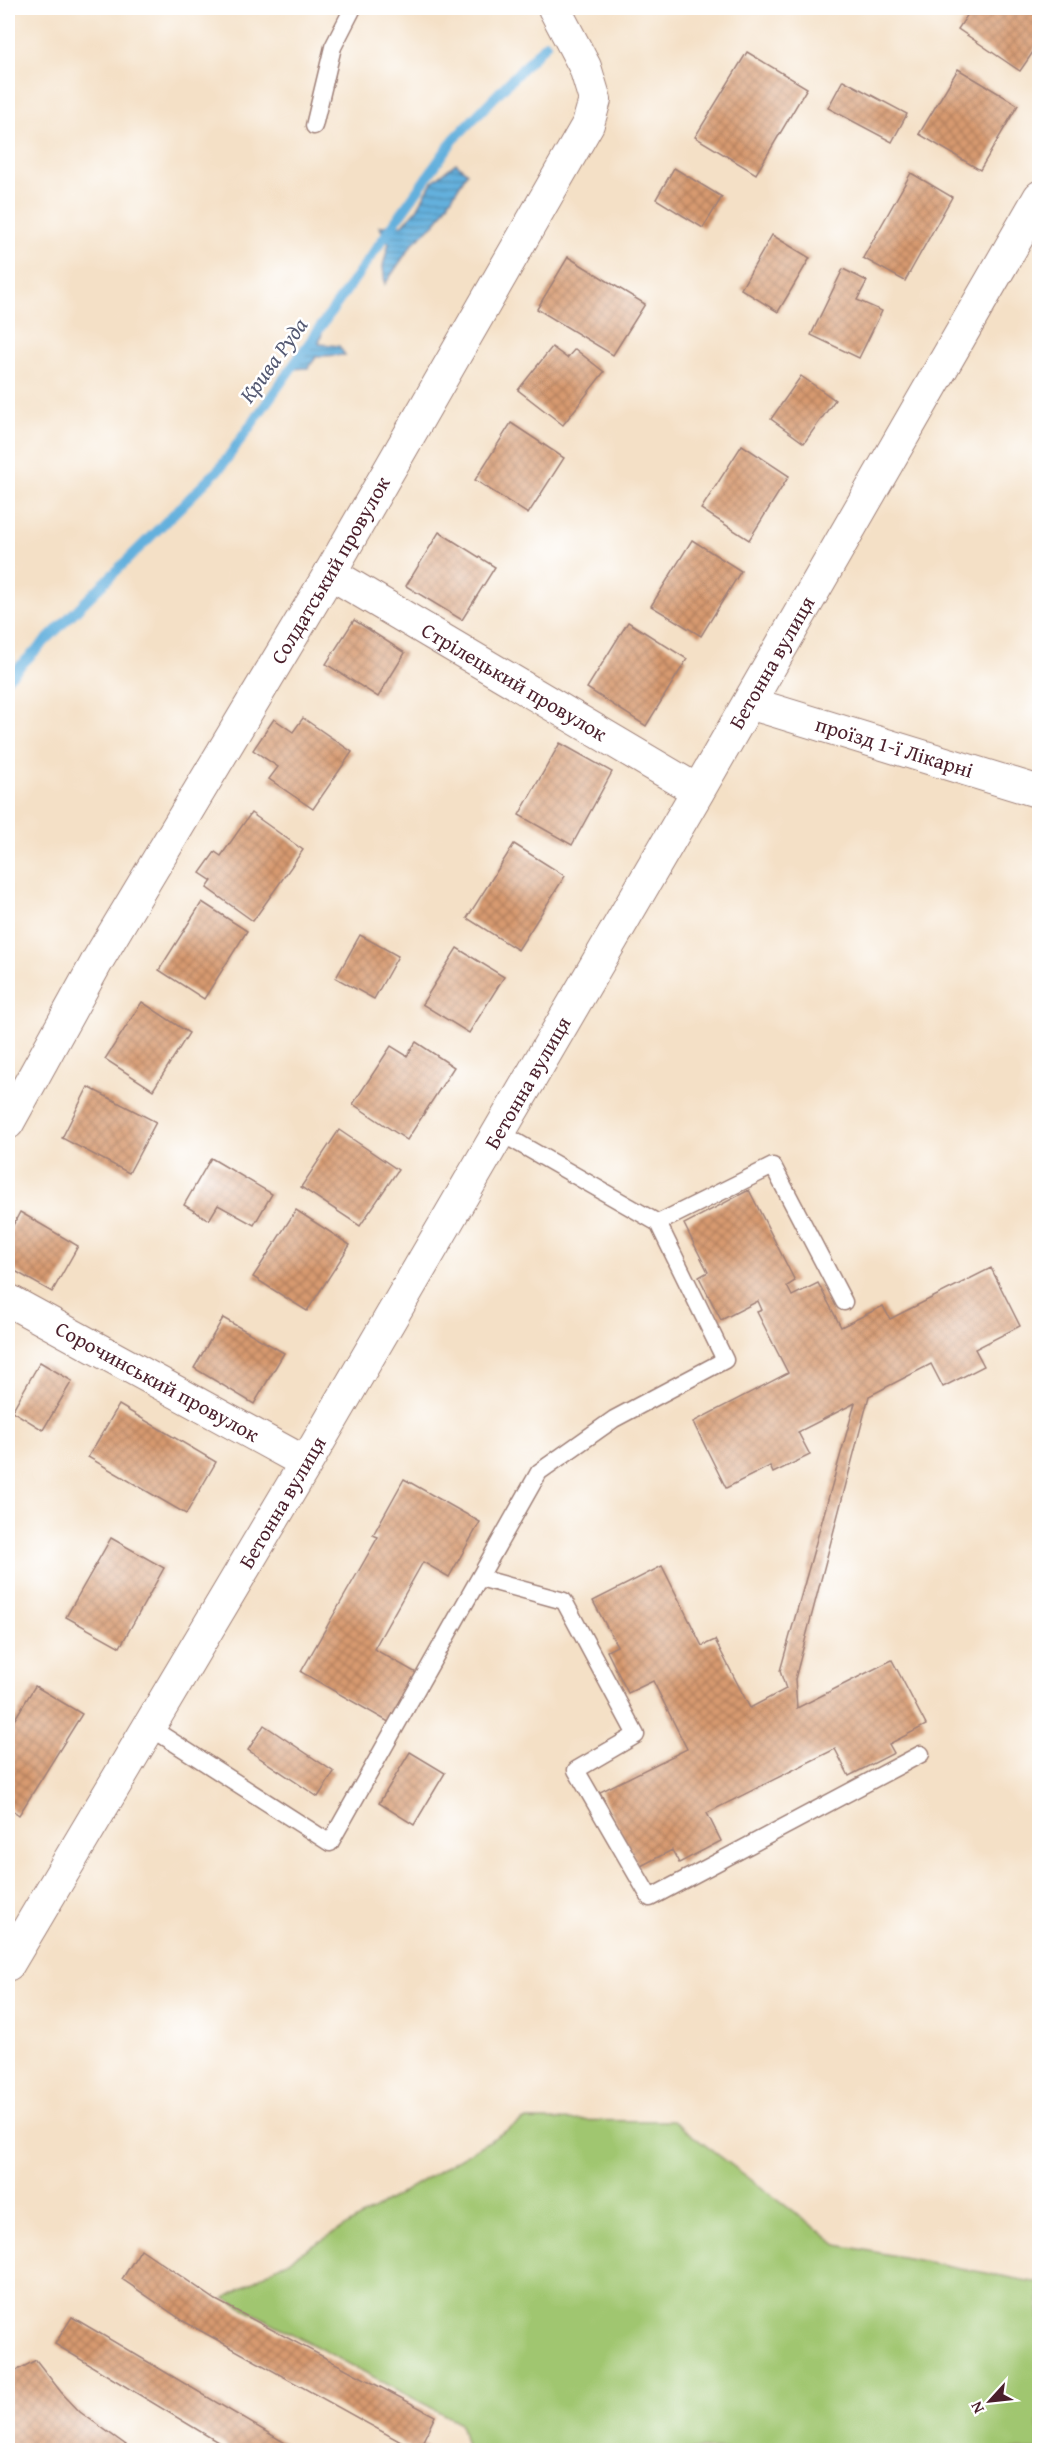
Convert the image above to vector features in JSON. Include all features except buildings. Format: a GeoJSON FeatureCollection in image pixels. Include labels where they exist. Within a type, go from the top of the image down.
{"type":"FeatureCollection","features":[{"type":"Feature","properties":{"kind":"street","name":"Солдатський провулок"},"geometry":{"type":"LineString","coordinates":[[8,1123],[99,957],[330,573],[588,124],[595,100],[585,67],[554,8]]}},
{"type":"Feature","properties":{"kind":"street","name":"Бетонна вулиця"},"geometry":{"type":"LineString","coordinates":[[8,1964],[306,1463],[699,790],[1040,197]]}},
{"type":"Feature","properties":{"kind":"street","name":"Стрілецький провулок"},"geometry":{"type":"LineString","coordinates":[[330,573],[699,790]]}},
{"type":"Feature","properties":{"kind":"street","name":"проїзд 1-ї Лікарні"},"geometry":{"type":"LineString","coordinates":[[749,703],[1040,792]]}},
{"type":"Feature","properties":{"kind":"street","name":"Сорочинський провулок"},"geometry":{"type":"LineString","coordinates":[[8,1300],[306,1463]]}},
{"type":"Feature","properties":{"kind":"lane"},"geometry":{"type":"LineString","coordinates":[[314,126],[333,47],[353,8]]}},
{"type":"Feature","properties":{"kind":"lane"},"geometry":{"type":"LineString","coordinates":[[148,1726],[330,1843],[539,1472],[614,1419],[725,1359],[658,1223],[499,1132]]}},
{"type":"Feature","properties":{"kind":"lane"},"geometry":{"type":"LineString","coordinates":[[658,1223],[773,1166],[844,1302]]}},
{"type":"Feature","properties":{"kind":"lane"},"geometry":{"type":"LineString","coordinates":[[480,1578],[564,1601],[636,1735],[576,1770],[650,1898],[921,1754]]}},
{"type":"Feature","properties":{"kind":"green space"},"geometry":{"type":"Polygon","coordinates":[[[524,2120],[673,2121],[838,2245],[1039,2283],[1039,2450],[467,2450],[460,2423],[225,2298],[524,2120]]]}},
{"type":"Feature","properties":{"kind":"water"},"geometry":{"type":"Polygon","coordinates":[[[456,163],[467,173],[436,223],[413,243],[385,284],[383,266],[389,243],[379,226],[403,225],[417,209],[432,182],[456,163]]]}},
{"type":"Feature","properties":{"kind":"water"},"geometry":{"type":"Polygon","coordinates":[[[321,319],[322,333],[319,344],[339,346],[345,355],[317,356],[308,368],[291,369],[321,319]]]}},
{"type":"Feature","properties":{"kind":"waterway","name":"Крива Руда"},"geometry":{"type":"LineString","coordinates":[[8,678],[221,467],[454,139],[546,44]]}}]}
